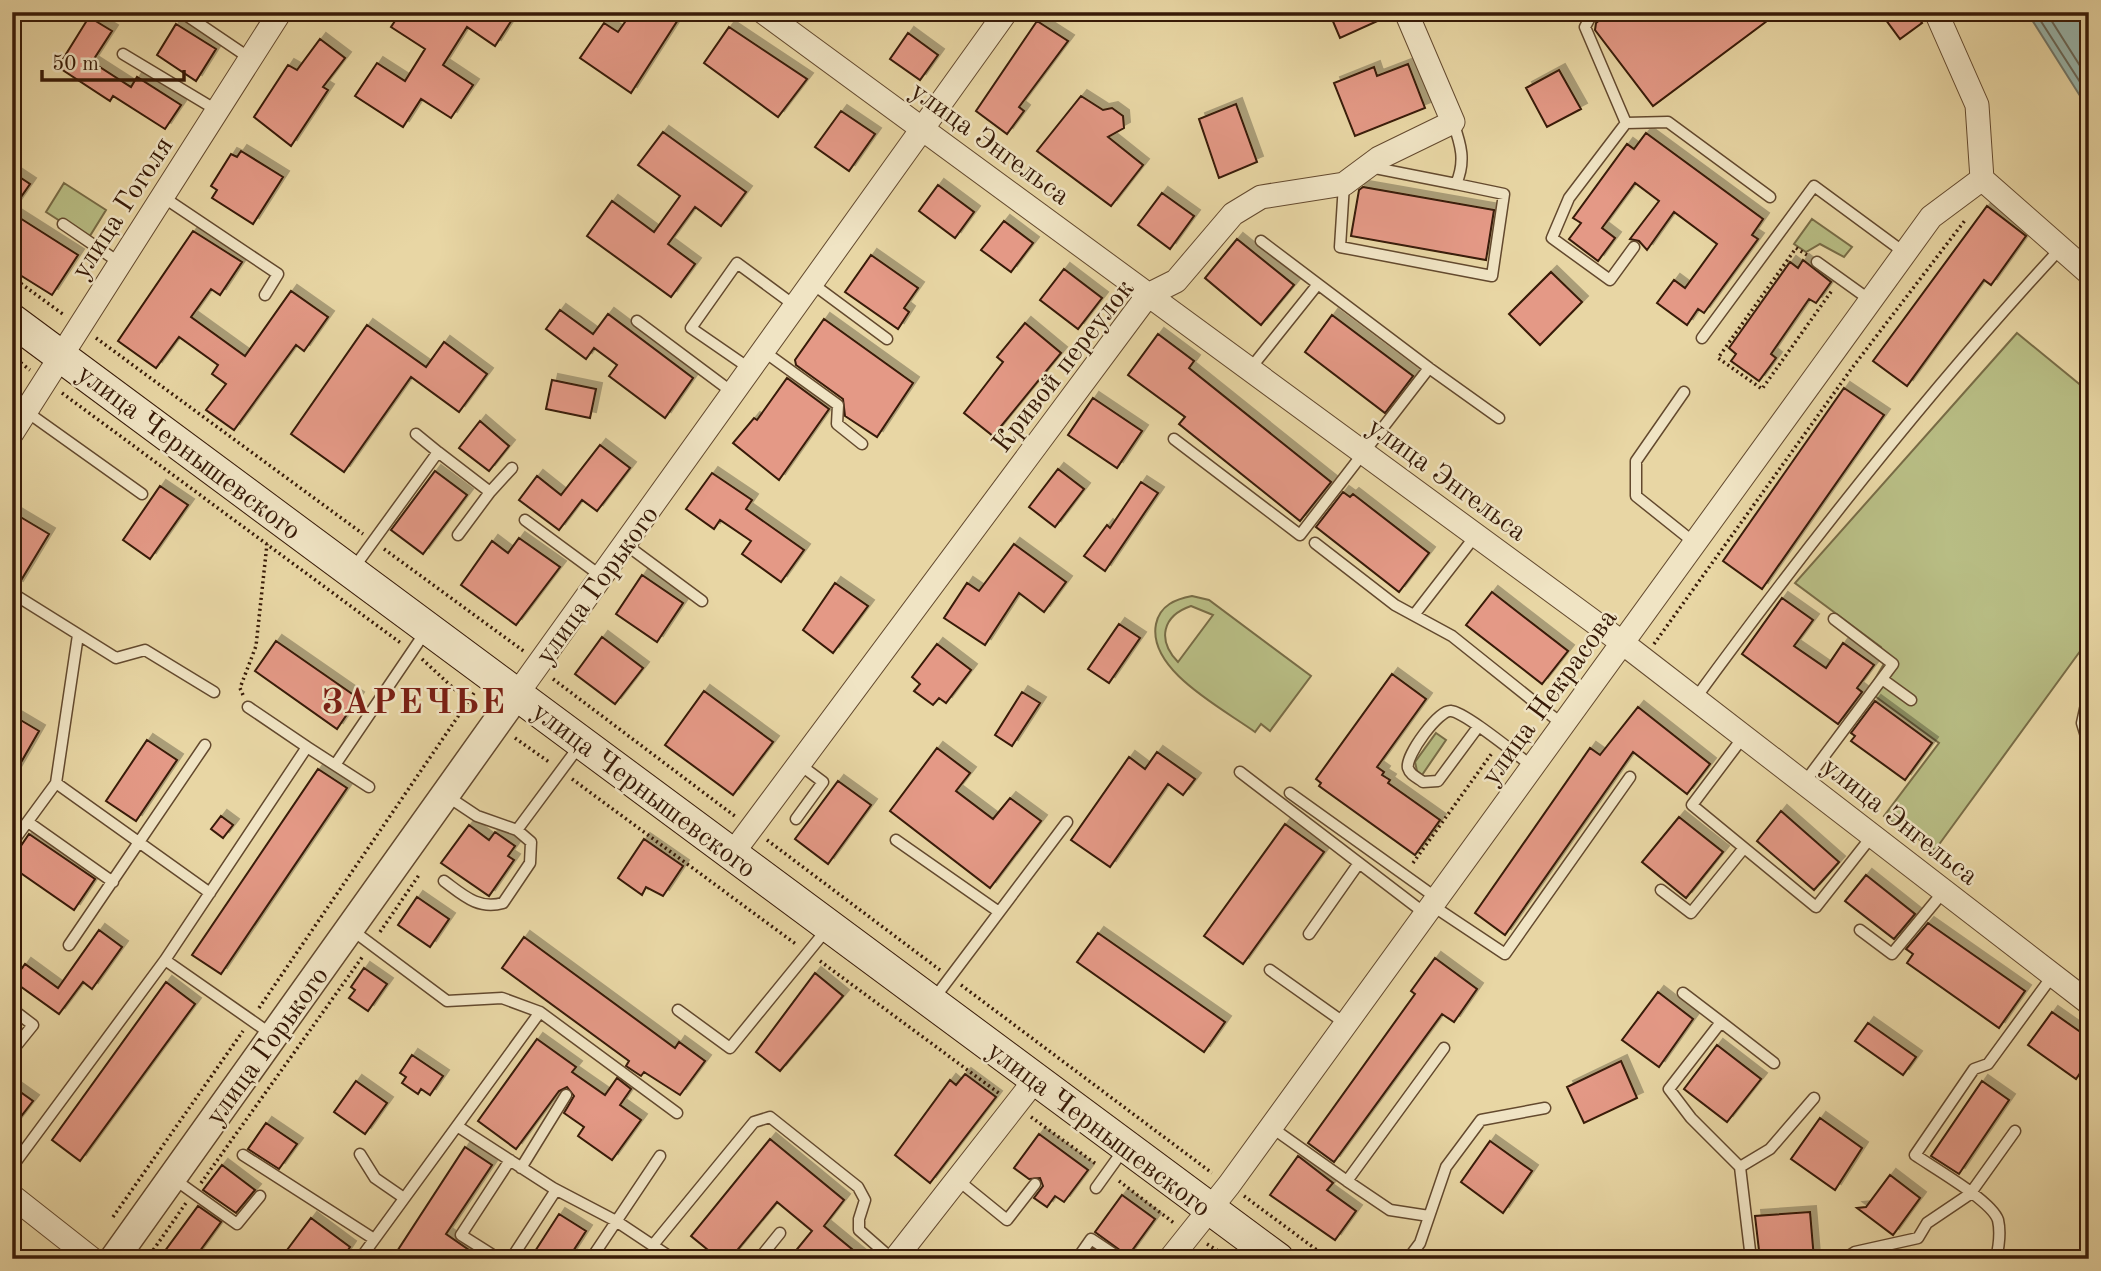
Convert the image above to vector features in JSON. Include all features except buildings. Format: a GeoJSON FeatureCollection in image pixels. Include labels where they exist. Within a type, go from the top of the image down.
{"type":"FeatureCollection","features":[{"type":"Feature","properties":{"kind":"main road","name":"улица Чернышевского"},"geometry":{"type":"LineString","coordinates":[[12,320],[54,368],[351,571],[420,640],[488,673],[1278,1259]]}},
{"type":"Feature","properties":{"kind":"street","name":"улица Гоголя"},"geometry":{"type":"LineString","coordinates":[[13,432],[280,12]]}},
{"type":"Feature","properties":{"kind":"street","name":"улица Энгельса"},"geometry":{"type":"LineString","coordinates":[[763,12],[1624,644],[2089,1003]]}},
{"type":"Feature","properties":{"kind":"street","name":"улица Горького"},"geometry":{"type":"LineString","coordinates":[[114,1259],[182,1185],[262,1028],[360,936],[445,794],[506,736],[526,701],[540,662],[920,127],[1006,12]]}},
{"type":"Feature","properties":{"kind":"street"},"geometry":{"type":"LineString","coordinates":[[1406,12],[1453,122]]}},
{"type":"Feature","properties":{"kind":"street"},"geometry":{"type":"LineString","coordinates":[[1936,12],[1977,105],[1982,179],[2089,273]]}},
{"type":"Feature","properties":{"kind":"street","name":"Кривой переулок"},"geometry":{"type":"LineString","coordinates":[[732,854],[1148,295],[1176,281],[1233,214],[1261,197],[1344,184],[1367,166],[1453,122]]}},
{"type":"Feature","properties":{"kind":"street","name":"улица Некрасова"},"geometry":{"type":"LineString","coordinates":[[1170,1259],[1271,1127],[1433,906],[1930,217],[1982,179]]}},
{"type":"Feature","properties":{"kind":"street"},"geometry":{"type":"LineString","coordinates":[[894,1259],[1035,1080]]}},
{"type":"Feature","properties":{"kind":"street"},"geometry":{"type":"LineString","coordinates":[[12,1196],[90,1256]]}},
{"type":"Feature","properties":{"kind":"lane"},"geometry":{"type":"LineString","coordinates":[[1593,12],[1585,27],[1626,123]]}},
{"type":"Feature","properties":{"kind":"lane"},"geometry":{"type":"LineString","coordinates":[[186,15],[251,59]]}},
{"type":"Feature","properties":{"kind":"lane"},"geometry":{"type":"LineString","coordinates":[[123,54],[218,111]]}},
{"type":"Feature","properties":{"kind":"lane"},"geometry":{"type":"LineString","coordinates":[[1453,122],[1463,150],[1462,169],[1456,184]]}},
{"type":"Feature","properties":{"kind":"lane"},"geometry":{"type":"LineString","coordinates":[[1626,123],[1668,122],[1770,197]]}},
{"type":"Feature","properties":{"kind":"lane"},"geometry":{"type":"LineString","coordinates":[[1626,123],[1569,198],[1552,237],[1610,279],[1634,247]]}},
{"type":"Feature","properties":{"kind":"lane"},"geometry":{"type":"LineString","coordinates":[[1344,184],[1340,247],[1492,276],[1504,194],[1367,166]]}},
{"type":"Feature","properties":{"kind":"lane"},"geometry":{"type":"LineString","coordinates":[[1702,338],[1814,186],[1905,253]]}},
{"type":"Feature","properties":{"kind":"lane"},"geometry":{"type":"LineString","coordinates":[[163,197],[278,274],[265,295]]}},
{"type":"Feature","properties":{"kind":"lane"},"geometry":{"type":"LineString","coordinates":[[63,223],[120,264]]}},
{"type":"Feature","properties":{"kind":"lane"},"geometry":{"type":"LineString","coordinates":[[1261,241],[1499,418]]}},
{"type":"Feature","properties":{"kind":"lane"},"geometry":{"type":"LineString","coordinates":[[1695,699],[1766,601],[1972,344],[2061,248]]}},
{"type":"Feature","properties":{"kind":"lane"},"geometry":{"type":"LineString","coordinates":[[1817,262],[1870,300]]}},
{"type":"Feature","properties":{"kind":"lane"},"geometry":{"type":"LineString","coordinates":[[794,305],[737,263],[691,328],[756,359],[838,405],[837,424],[862,444]]}},
{"type":"Feature","properties":{"kind":"lane"},"geometry":{"type":"LineString","coordinates":[[810,282],[887,339]]}},
{"type":"Feature","properties":{"kind":"lane"},"geometry":{"type":"LineString","coordinates":[[1250,369],[1318,284]]}},
{"type":"Feature","properties":{"kind":"lane"},"geometry":{"type":"LineString","coordinates":[[637,321],[732,392]]}},
{"type":"Feature","properties":{"kind":"lane"},"geometry":{"type":"LineString","coordinates":[[1174,439],[1300,535],[1429,368]]}},
{"type":"Feature","properties":{"kind":"lane"},"geometry":{"type":"LineString","coordinates":[[1684,392],[1636,461],[1636,496],[1696,544]]}},
{"type":"Feature","properties":{"kind":"lane"},"geometry":{"type":"LineString","coordinates":[[27,411],[142,494]]}},
{"type":"Feature","properties":{"kind":"lane"},"geometry":{"type":"LineString","coordinates":[[416,434],[490,492]]}},
{"type":"Feature","properties":{"kind":"lane"},"geometry":{"type":"LineString","coordinates":[[351,571],[438,452]]}},
{"type":"Feature","properties":{"kind":"lane"},"geometry":{"type":"LineString","coordinates":[[458,535],[512,468]]}},
{"type":"Feature","properties":{"kind":"lane"},"geometry":{"type":"LineString","coordinates":[[525,520],[601,576]]}},
{"type":"Feature","properties":{"kind":"lane"},"geometry":{"type":"LineString","coordinates":[[1414,615],[1475,535]]}},
{"type":"Feature","properties":{"kind":"lane"},"geometry":{"type":"LineString","coordinates":[[1315,543],[1395,605],[1451,636],[1562,724]]}},
{"type":"Feature","properties":{"kind":"lane"},"geometry":{"type":"LineString","coordinates":[[625,544],[702,601]]}},
{"type":"Feature","properties":{"kind":"lane"},"geometry":{"type":"LineString","coordinates":[[12,593],[116,658],[145,650],[214,692]]}},
{"type":"Feature","properties":{"kind":"lane"},"geometry":{"type":"LineString","coordinates":[[1804,783],[1892,664],[1834,619]]}},
{"type":"Feature","properties":{"kind":"lane"},"geometry":{"type":"LineString","coordinates":[[12,844],[55,783],[78,635]]}},
{"type":"Feature","properties":{"kind":"lane"},"geometry":{"type":"LineString","coordinates":[[335,765],[420,640]]}},
{"type":"Feature","properties":{"kind":"lane"},"geometry":{"type":"LineString","coordinates":[[1882,678],[1912,700]]}},
{"type":"Feature","properties":{"kind":"lane"},"geometry":{"type":"LineString","coordinates":[[2089,691],[2082,723],[2089,746]]}},
{"type":"Feature","properties":{"kind":"lane"},"geometry":{"type":"LineString","coordinates":[[248,707],[369,787]]}},
{"type":"Feature","properties":{"kind":"lane"},"geometry":{"type":"LineString","coordinates":[[1478,727],[1438,781],[1423,782],[1411,773],[1408,759],[1440,714],[1454,711],[1478,727],[1532,766]]}},
{"type":"Feature","properties":{"kind":"lane"},"geometry":{"type":"LineString","coordinates":[[1744,736],[1692,805],[1816,907],[1872,836]]}},
{"type":"Feature","properties":{"kind":"lane"},"geometry":{"type":"LineString","coordinates":[[517,830],[582,742]]}},
{"type":"Feature","properties":{"kind":"lane"},"geometry":{"type":"LineString","coordinates":[[69,945],[205,745]]}},
{"type":"Feature","properties":{"kind":"lane"},"geometry":{"type":"LineString","coordinates":[[12,1167],[166,960],[307,747]]}},
{"type":"Feature","properties":{"kind":"lane"},"geometry":{"type":"LineString","coordinates":[[796,819],[823,782],[799,764]]}},
{"type":"Feature","properties":{"kind":"lane"},"geometry":{"type":"LineString","coordinates":[[1240,772],[1359,863],[1433,906],[1505,954],[1630,777]]}},
{"type":"Feature","properties":{"kind":"lane"},"geometry":{"type":"LineString","coordinates":[[55,783],[210,893]]}},
{"type":"Feature","properties":{"kind":"lane"},"geometry":{"type":"LineString","coordinates":[[1290,793],[1404,875],[1433,906]]}},
{"type":"Feature","properties":{"kind":"lane"},"geometry":{"type":"LineString","coordinates":[[444,881],[477,904],[492,906],[503,903],[530,863],[531,842],[517,830],[477,816],[445,794]]}},
{"type":"Feature","properties":{"kind":"lane"},"geometry":{"type":"LineString","coordinates":[[28,822],[113,882]]}},
{"type":"Feature","properties":{"kind":"lane"},"geometry":{"type":"LineString","coordinates":[[931,1003],[1066,822]]}},
{"type":"Feature","properties":{"kind":"lane"},"geometry":{"type":"LineString","coordinates":[[896,840],[999,912]]}},
{"type":"Feature","properties":{"kind":"lane"},"geometry":{"type":"LineString","coordinates":[[1661,890],[1691,913],[1744,848]]}},
{"type":"Feature","properties":{"kind":"lane"},"geometry":{"type":"LineString","coordinates":[[1309,934],[1359,863]]}},
{"type":"Feature","properties":{"kind":"lane"},"geometry":{"type":"LineString","coordinates":[[1860,930],[1892,954],[1944,891]]}},
{"type":"Feature","properties":{"kind":"lane"},"geometry":{"type":"LineString","coordinates":[[678,1010],[730,1048],[829,926]]}},
{"type":"Feature","properties":{"kind":"lane"},"geometry":{"type":"LineString","coordinates":[[360,936],[447,1001],[502,998],[540,1012],[677,1113]]}},
{"type":"Feature","properties":{"kind":"lane"},"geometry":{"type":"LineString","coordinates":[[166,960],[262,1028]]}},
{"type":"Feature","properties":{"kind":"lane"},"geometry":{"type":"LineString","coordinates":[[1270,970],[1346,1024]]}},
{"type":"Feature","properties":{"kind":"lane"},"geometry":{"type":"LineString","coordinates":[[1996,1259],[2000,1243],[1997,1218],[1970,1194],[1915,1155],[1973,1069],[1988,1064],[2053,975]]}},
{"type":"Feature","properties":{"kind":"lane"},"geometry":{"type":"LineString","coordinates":[[1683,993],[1774,1063]]}},
{"type":"Feature","properties":{"kind":"lane"},"geometry":{"type":"LineString","coordinates":[[12,1009],[33,1025],[12,1051]]}},
{"type":"Feature","properties":{"kind":"lane"},"geometry":{"type":"LineString","coordinates":[[360,1259],[540,1012]]}},
{"type":"Feature","properties":{"kind":"lane"},"geometry":{"type":"LineString","coordinates":[[1721,1022],[1669,1089],[1691,1118],[1741,1167],[1751,1259]]}},
{"type":"Feature","properties":{"kind":"lane"},"geometry":{"type":"LineString","coordinates":[[1347,1181],[1444,1048]]}},
{"type":"Feature","properties":{"kind":"lane"},"geometry":{"type":"LineString","coordinates":[[521,1167],[566,1095]]}},
{"type":"Feature","properties":{"kind":"lane"},"geometry":{"type":"LineString","coordinates":[[1741,1167],[1770,1149],[1814,1098]]}},
{"type":"Feature","properties":{"kind":"lane"},"geometry":{"type":"LineString","coordinates":[[1408,1259],[1420,1243],[1446,1167],[1481,1120],[1545,1108]]}},
{"type":"Feature","properties":{"kind":"lane"},"geometry":{"type":"LineString","coordinates":[[653,1245],[754,1122],[770,1116],[858,1187],[864,1199],[859,1230],[894,1259]]}},
{"type":"Feature","properties":{"kind":"lane"},"geometry":{"type":"LineString","coordinates":[[457,1126],[556,1190],[616,1221],[673,1259]]}},
{"type":"Feature","properties":{"kind":"lane"},"geometry":{"type":"LineString","coordinates":[[1271,1127],[1390,1210],[1429,1216]]}},
{"type":"Feature","properties":{"kind":"lane"},"geometry":{"type":"LineString","coordinates":[[1844,1259],[1855,1252],[1918,1238],[1927,1223],[1970,1194],[2015,1131]]}},
{"type":"Feature","properties":{"kind":"lane"},"geometry":{"type":"LineString","coordinates":[[1096,1188],[1125,1147]]}},
{"type":"Feature","properties":{"kind":"lane"},"geometry":{"type":"LineString","coordinates":[[360,1154],[375,1178],[404,1198]]}},
{"type":"Feature","properties":{"kind":"lane"},"geometry":{"type":"LineString","coordinates":[[243,1155],[374,1239]]}},
{"type":"Feature","properties":{"kind":"lane"},"geometry":{"type":"LineString","coordinates":[[592,1259],[660,1156]]}},
{"type":"Feature","properties":{"kind":"lane"},"geometry":{"type":"LineString","coordinates":[[499,1259],[461,1235],[510,1160]]}},
{"type":"Feature","properties":{"kind":"lane"},"geometry":{"type":"LineString","coordinates":[[958,1181],[1007,1220],[1035,1184]]}},
{"type":"Feature","properties":{"kind":"lane"},"geometry":{"type":"LineString","coordinates":[[182,1185],[237,1224],[260,1196]]}},
{"type":"Feature","properties":{"kind":"lane"},"geometry":{"type":"LineString","coordinates":[[511,1259],[556,1190]]}},
{"type":"Feature","properties":{"kind":"lane"},"geometry":{"type":"LineString","coordinates":[[759,1259],[780,1233]]}},
{"type":"Feature","properties":{"kind":"lane"},"geometry":{"type":"LineString","coordinates":[[1077,1259],[1091,1239],[1121,1259]]}},
{"type":"Feature","properties":{"kind":"path"},"geometry":{"type":"LineString","coordinates":[[1817,262],[1796,248],[1718,358],[1762,389],[1840,279]]}},
{"type":"Feature","properties":{"kind":"path"},"geometry":{"type":"LineString","coordinates":[[12,277],[540,662],[553,679],[526,701],[506,736]]}},
{"type":"Feature","properties":{"kind":"path"},"geometry":{"type":"LineString","coordinates":[[54,368],[267,544],[420,640],[438,671],[467,703],[506,736],[561,771],[1188,1234],[1231,1259]]}},
{"type":"Feature","properties":{"kind":"path"},"geometry":{"type":"LineString","coordinates":[[248,707],[240,688],[256,646],[267,544]]}},
{"type":"Feature","properties":{"kind":"path"},"geometry":{"type":"LineString","coordinates":[[90,1256],[262,1028],[488,673]]}},
{"type":"Feature","properties":{"kind":"path"},"geometry":{"type":"LineString","coordinates":[[1404,875],[1500,743]]}},
{"type":"Feature","properties":{"kind":"path"},"geometry":{"type":"LineString","coordinates":[[147,1259],[182,1185],[360,936],[426,865]]}},
{"type":"Feature","properties":{"kind":"green space"},"geometry":{"type":"Polygon","coordinates":[[[64,183],[106,210],[88,239],[46,212],[64,183]]]}},
{"type":"Feature","properties":{"kind":"green space"},"geometry":{"type":"Polygon","coordinates":[[[1812,219],[1852,247],[1844,257],[1820,244],[1806,252],[1794,244],[1812,219]]]}},
{"type":"Feature","properties":{"kind":"green space"},"geometry":{"type":"Polygon","coordinates":[[[2017,333],[2089,392],[2089,639],[1935,850],[1884,816],[1939,743],[1868,691],[1885,662],[1881,647],[1795,583],[2017,333]]]}},
{"type":"Feature","properties":{"kind":"green space"},"geometry":{"type":"Polygon","coordinates":[[[1192,596],[1209,600],[1311,676],[1270,731],[1261,724],[1255,732],[1207,699],[1175,672],[1163,657],[1156,641],[1158,617],[1170,604],[1192,596]],[[1191,606],[1181,610],[1169,622],[1165,637],[1171,654],[1178,662],[1213,615],[1191,606]]]}},
{"type":"Feature","properties":{"kind":"green space"},"geometry":{"type":"Polygon","coordinates":[[[1436,733],[1446,740],[1422,775],[1417,771],[1415,762],[1436,733]]]}},
{"type":"Feature","properties":{"kind":"water"},"geometry":{"type":"Polygon","coordinates":[[[2027,12],[2089,12],[2089,107],[2082,99],[2027,12]]]}},
{"type":"Feature","properties":{"kind":"district","name":"ЗАРЕЧЬЕ"},"geometry":{"type":"Point","coordinates":[414,701]}}]}
